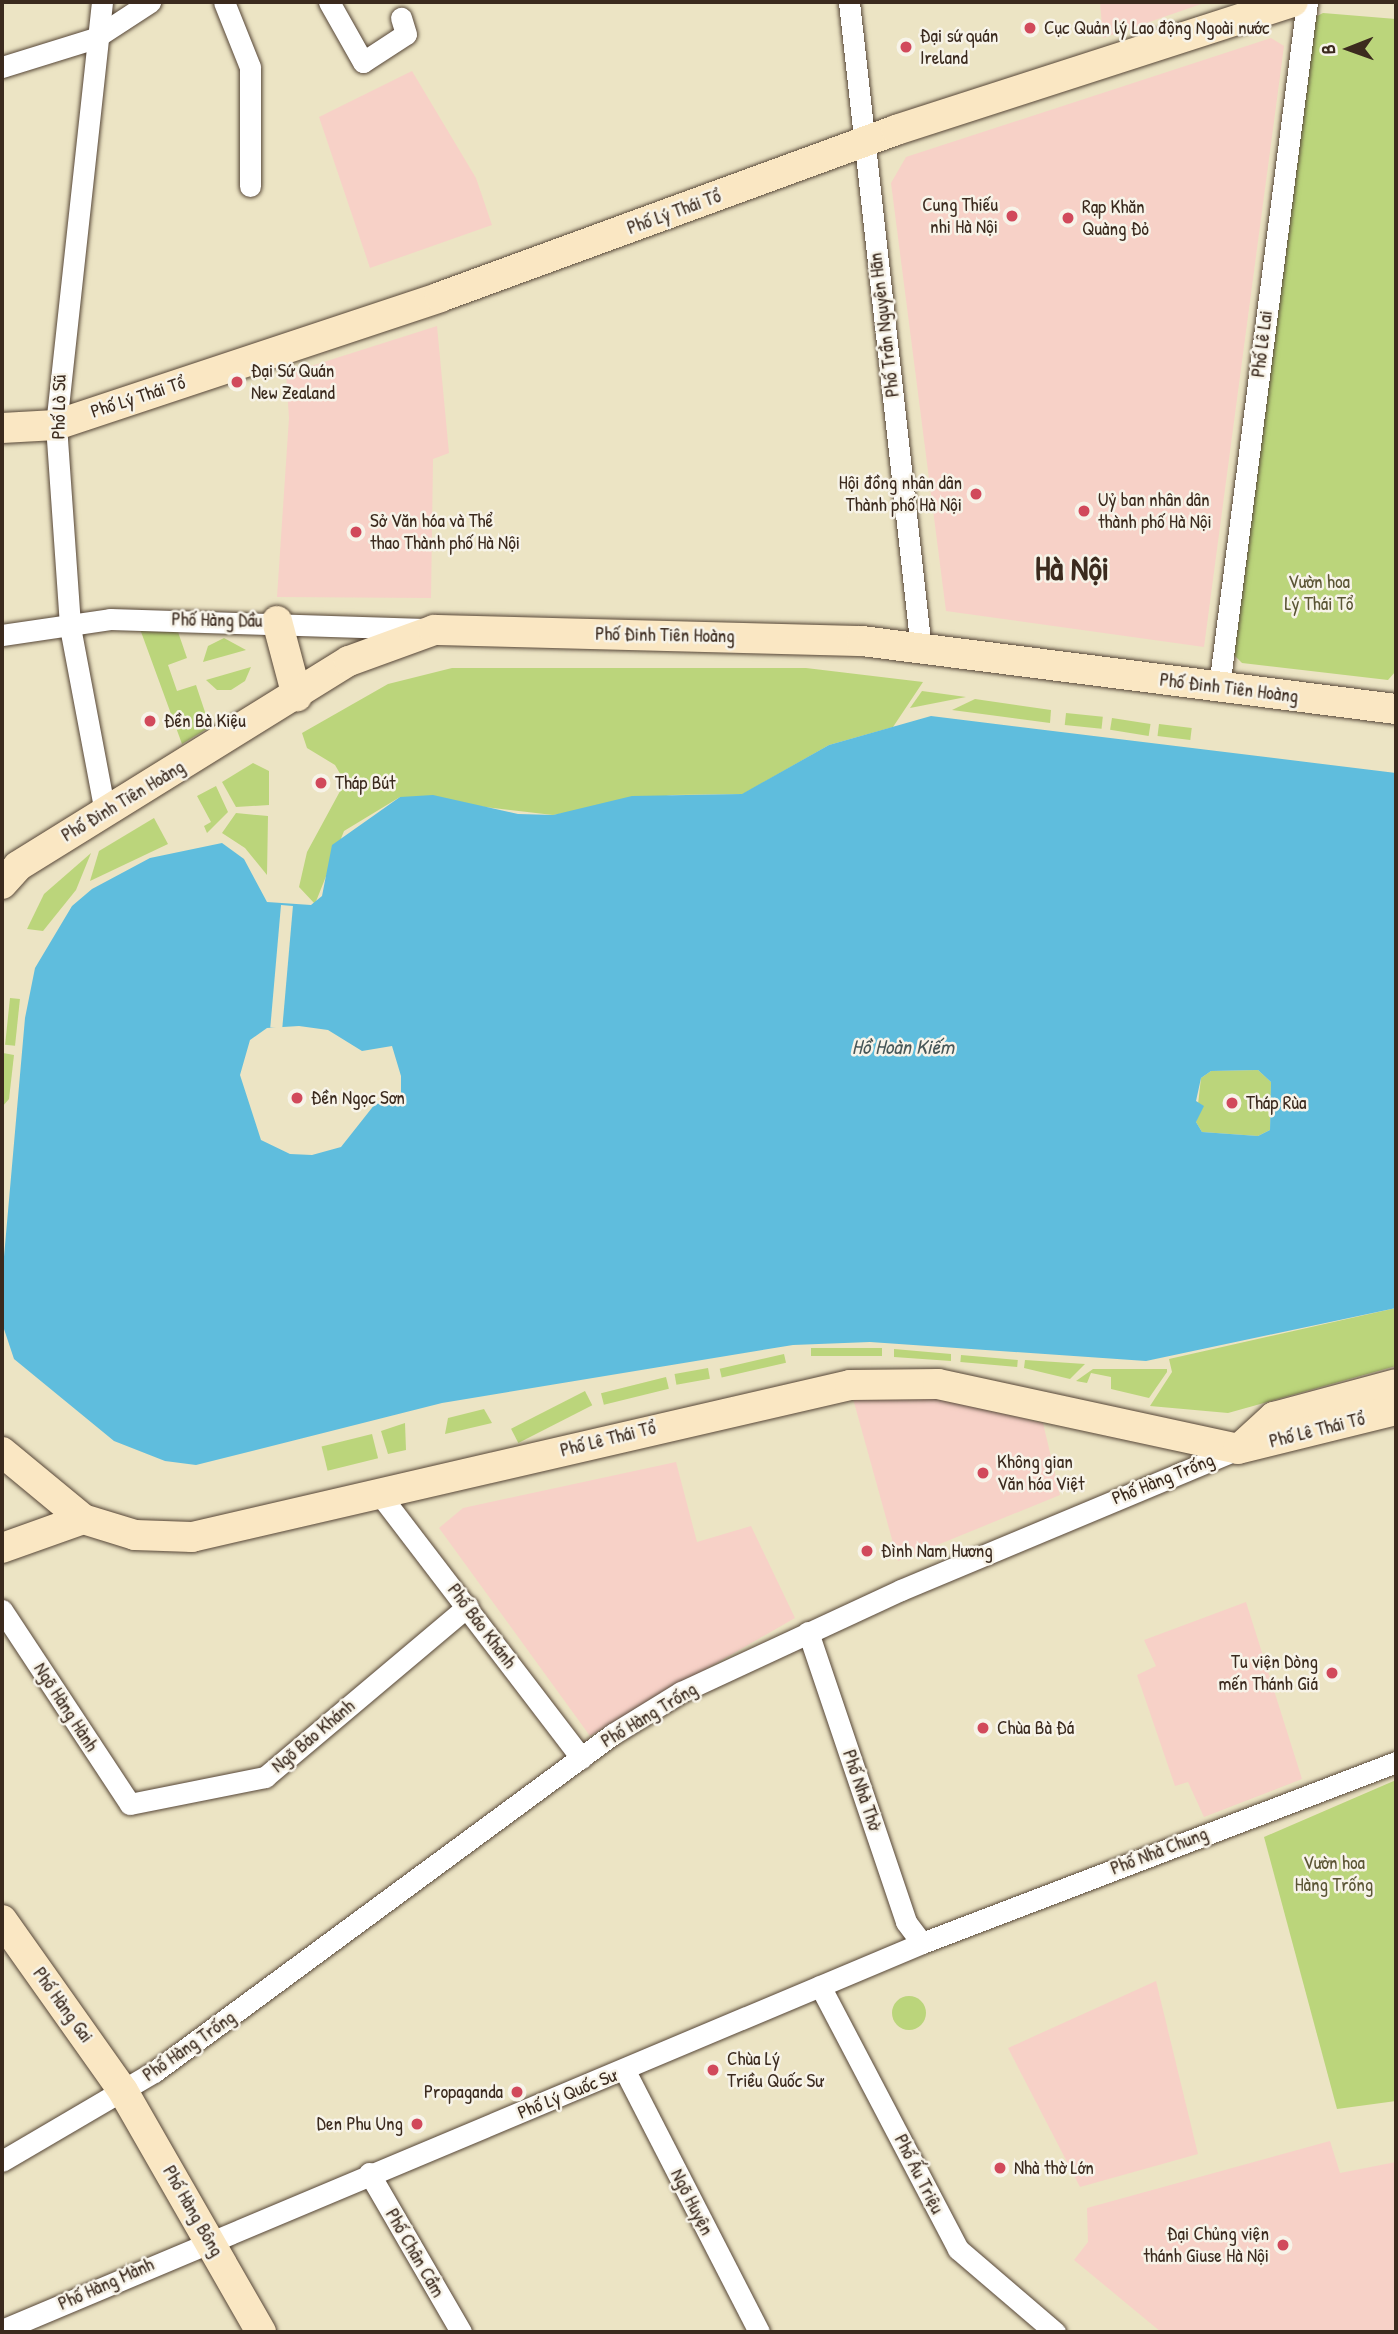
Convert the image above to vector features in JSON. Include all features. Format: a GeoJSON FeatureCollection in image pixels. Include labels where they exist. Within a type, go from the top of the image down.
{"type":"FeatureCollection","features":[{"type":"Feature","properties":{"kind":"main road","name":"Phố Lý Thái Tổ"},"geometry":{"type":"LineString","coordinates":[[2,428],[55,425],[439,297],[863,144],[1293,2]]}},
{"type":"Feature","properties":{"kind":"main road"},"geometry":{"type":"LineString","coordinates":[[277,621],[297,696]]}},
{"type":"Feature","properties":{"kind":"main road","name":"Phố Đinh Tiên Hoàng"},"geometry":{"type":"LineString","coordinates":[[7,872],[371,649],[433,630],[801,638],[921,649],[1396,709]]}},
{"type":"Feature","properties":{"kind":"main road","name":"Phố Lê Thái Tổ"},"geometry":{"type":"LineString","coordinates":[[2,1452],[83,1519],[135,1535],[192,1537],[381,1496],[779,1397],[860,1384],[938,1384],[1023,1398],[1238,1450],[1396,1410]]}},
{"type":"Feature","properties":{"kind":"main road","name":"Phố Lê Thái Tổ"},"geometry":{"type":"LineString","coordinates":[[1238,1450],[1274,1417],[1396,1384]]}},
{"type":"Feature","properties":{"kind":"main road"},"geometry":{"type":"LineString","coordinates":[[2,1548],[83,1519]]}},
{"type":"Feature","properties":{"kind":"main road","name":"Phố Hàng Gai"},"geometry":{"type":"LineString","coordinates":[[2,1920],[123,2091]]}},
{"type":"Feature","properties":{"kind":"main road","name":"Phố Hàng Bông"},"geometry":{"type":"LineString","coordinates":[[123,2091],[261,2332]]}},
{"type":"Feature","properties":{"kind":"street","name":"Phố Lò Sũ"},"geometry":{"type":"LineString","coordinates":[[102,2],[95,38],[55,425],[71,627],[105,812]]}},
{"type":"Feature","properties":{"kind":"street"},"geometry":{"type":"LineString","coordinates":[[2,67],[95,38],[150,2]]}},
{"type":"Feature","properties":{"kind":"street"},"geometry":{"type":"LineString","coordinates":[[223,2],[250,67],[250,186]]}},
{"type":"Feature","properties":{"kind":"street"},"geometry":{"type":"LineString","coordinates":[[329,2],[363,62],[407,34],[401,18]]}},
{"type":"Feature","properties":{"kind":"street","name":"Phố Trần Nguyên Hãn"},"geometry":{"type":"LineString","coordinates":[[849,2],[921,649]]}},
{"type":"Feature","properties":{"kind":"street","name":"Phố Lê Lai"},"geometry":{"type":"LineString","coordinates":[[1219,687],[1307,2]]}},
{"type":"Feature","properties":{"kind":"street","name":"Phố Hàng Dầu"},"geometry":{"type":"LineString","coordinates":[[2,635],[71,627],[110,619],[277,621],[433,630]]}},
{"type":"Feature","properties":{"kind":"street","name":"Phố Hàng Trống"},"geometry":{"type":"LineString","coordinates":[[2,2161],[123,2091],[581,1758],[681,1692],[808,1632],[1238,1450]]}},
{"type":"Feature","properties":{"kind":"street","name":"Phố Báo Khánh"},"geometry":{"type":"LineString","coordinates":[[381,1496],[468,1606],[581,1758]]}},
{"type":"Feature","properties":{"kind":"street","name":"Ngõ Bảo Khánh"},"geometry":{"type":"LineString","coordinates":[[130,1804],[265,1777],[468,1606]]}},
{"type":"Feature","properties":{"kind":"street","name":"Ngõ Hàng Hành"},"geometry":{"type":"LineString","coordinates":[[2,1610],[130,1804]]}},
{"type":"Feature","properties":{"kind":"street","name":"Phố Nhà Thờ"},"geometry":{"type":"LineString","coordinates":[[808,1632],[906,1922],[922,1943]]}},
{"type":"Feature","properties":{"kind":"street","name":"Phố Nhà Chung"},"geometry":{"type":"LineString","coordinates":[[922,1943],[1396,1762]]}},
{"type":"Feature","properties":{"kind":"street","name":"Phố Lý Quốc Sư"},"geometry":{"type":"LineString","coordinates":[[209,2238],[625,2071],[922,1943]]}},
{"type":"Feature","properties":{"kind":"street","name":"Phố Ấu Triệu"},"geometry":{"type":"LineString","coordinates":[[820,1986],[958,2249],[1055,2332]]}},
{"type":"Feature","properties":{"kind":"street","name":"Ngõ Huyện"},"geometry":{"type":"LineString","coordinates":[[625,2071],[759,2332]]}},
{"type":"Feature","properties":{"kind":"street","name":"Phố Chân Cầm"},"geometry":{"type":"LineString","coordinates":[[369,2173],[461,2332]]}},
{"type":"Feature","properties":{"kind":"street","name":"Phố Hàng Mành"},"geometry":{"type":"LineString","coordinates":[[2,2330],[209,2238]]}},
{"type":"Feature","properties":{"kind":"shaded area"},"geometry":{"type":"Polygon","coordinates":[[[1100,2],[1207,2],[1103,38],[1100,2]]]}},
{"type":"Feature","properties":{"kind":"shaded area"},"geometry":{"type":"Polygon","coordinates":[[[1271,38],[1284,46],[1204,647],[946,611],[891,183],[906,157],[1271,38]]]}},
{"type":"Feature","properties":{"kind":"shaded area"},"geometry":{"type":"Polygon","coordinates":[[[412,71],[476,178],[492,225],[370,268],[319,117],[412,71]]]}},
{"type":"Feature","properties":{"kind":"shaded area"},"geometry":{"type":"Polygon","coordinates":[[[437,326],[449,453],[433,459],[431,598],[277,597],[289,418],[286,374],[437,326]]]}},
{"type":"Feature","properties":{"kind":"shaded area"},"geometry":{"type":"Polygon","coordinates":[[[852,1395],[939,1399],[1043,1423],[1060,1495],[898,1561],[852,1395]]]}},
{"type":"Feature","properties":{"kind":"shaded area"},"geometry":{"type":"Polygon","coordinates":[[[676,1462],[697,1542],[751,1526],[795,1618],[590,1736],[439,1528],[463,1508],[676,1462]]]}},
{"type":"Feature","properties":{"kind":"shaded area"},"geometry":{"type":"Polygon","coordinates":[[[1246,1602],[1302,1779],[1204,1817],[1188,1782],[1175,1786],[1137,1675],[1156,1666],[1144,1640],[1246,1602]]]}},
{"type":"Feature","properties":{"kind":"shaded area"},"geometry":{"type":"Polygon","coordinates":[[[1156,1981],[1198,2154],[1080,2187],[1008,2048],[1156,1981]]]}},
{"type":"Feature","properties":{"kind":"shaded area","name":"Đại Chủng viện thánh Giuse Hà Nội"},"geometry":{"type":"Polygon","coordinates":[[[1330,2141],[1340,2173],[1396,2162],[1396,2332],[1161,2332],[1074,2260],[1088,2242],[1087,2208],[1330,2141]]]}},
{"type":"Feature","properties":{"kind":"green space","name":"Vườn hoa Lý Thái Tổ"},"geometry":{"type":"Polygon","coordinates":[[[1323,13],[1396,19],[1396,671],[1388,680],[1242,663],[1234,655],[1315,17],[1323,13]]]}},
{"type":"Feature","properties":{"kind":"green space"},"geometry":{"type":"Polygon","coordinates":[[[140,629],[177,629],[187,658],[168,665],[177,691],[196,685],[210,727],[182,744],[140,629]]]}},
{"type":"Feature","properties":{"kind":"green space"},"geometry":{"type":"Polygon","coordinates":[[[224,638],[246,650],[203,662],[208,646],[224,638]]]}},
{"type":"Feature","properties":{"kind":"green space"},"geometry":{"type":"Polygon","coordinates":[[[251,667],[245,681],[231,690],[217,690],[206,680],[251,667]]]}},
{"type":"Feature","properties":{"kind":"green space"},"geometry":{"type":"Polygon","coordinates":[[[452,668],[806,668],[923,682],[893,727],[829,745],[743,794],[672,795],[553,815],[400,797],[344,831],[315,904],[299,887],[307,852],[345,782],[335,765],[307,748],[302,733],[388,684],[452,668]]]}},
{"type":"Feature","properties":{"kind":"green space"},"geometry":{"type":"Polygon","coordinates":[[[922,691],[966,697],[910,708],[922,691]]]}},
{"type":"Feature","properties":{"kind":"green space"},"geometry":{"type":"Polygon","coordinates":[[[975,699],[1051,710],[1050,723],[952,710],[975,699]]]}},
{"type":"Feature","properties":{"kind":"green space"},"geometry":{"type":"Polygon","coordinates":[[[1066,713],[1103,717],[1102,729],[1065,725],[1066,713]]]}},
{"type":"Feature","properties":{"kind":"green space"},"geometry":{"type":"Polygon","coordinates":[[[1112,718],[1151,724],[1149,736],[1110,730],[1112,718]]]}},
{"type":"Feature","properties":{"kind":"green space"},"geometry":{"type":"Polygon","coordinates":[[[1159,724],[1192,728],[1190,740],[1158,736],[1159,724]]]}},
{"type":"Feature","properties":{"kind":"green space"},"geometry":{"type":"Polygon","coordinates":[[[253,763],[269,771],[269,805],[236,807],[222,782],[253,763]]]}},
{"type":"Feature","properties":{"kind":"green space"},"geometry":{"type":"Polygon","coordinates":[[[216,786],[228,812],[207,833],[204,826],[211,822],[197,796],[216,786]]]}},
{"type":"Feature","properties":{"kind":"green space"},"geometry":{"type":"Polygon","coordinates":[[[236,813],[268,816],[267,875],[245,848],[222,833],[236,813]]]}},
{"type":"Feature","properties":{"kind":"green space"},"geometry":{"type":"Polygon","coordinates":[[[154,818],[168,844],[90,881],[99,851],[154,818]]]}},
{"type":"Feature","properties":{"kind":"green space"},"geometry":{"type":"Polygon","coordinates":[[[91,853],[76,890],[43,931],[27,929],[44,894],[91,853]]]}},
{"type":"Feature","properties":{"kind":"green space"},"geometry":{"type":"Polygon","coordinates":[[[10,998],[20,999],[15,1046],[5,1045],[10,998]]]}},
{"type":"Feature","properties":{"kind":"green space"},"geometry":{"type":"Polygon","coordinates":[[[3,1053],[14,1055],[9,1099],[2,1107],[3,1053]]]}},
{"type":"Feature","properties":{"kind":"green space"},"geometry":{"type":"Polygon","coordinates":[[[1258,1070],[1271,1082],[1270,1130],[1258,1136],[1202,1132],[1196,1122],[1201,1078],[1211,1071],[1258,1070]]]}},
{"type":"Feature","properties":{"kind":"green space"},"geometry":{"type":"Polygon","coordinates":[[[1396,1308],[1396,1366],[1228,1413],[1150,1406],[1172,1372],[1169,1359],[1396,1308]]]}},
{"type":"Feature","properties":{"kind":"green space"},"geometry":{"type":"Polygon","coordinates":[[[811,1348],[882,1348],[882,1356],[811,1356],[811,1348]]]}},
{"type":"Feature","properties":{"kind":"green space"},"geometry":{"type":"Polygon","coordinates":[[[894,1349],[951,1354],[951,1361],[894,1357],[894,1349]]]}},
{"type":"Feature","properties":{"kind":"green space"},"geometry":{"type":"Polygon","coordinates":[[[784,1354],[786,1363],[722,1378],[720,1369],[784,1354]]]}},
{"type":"Feature","properties":{"kind":"green space"},"geometry":{"type":"Polygon","coordinates":[[[961,1355],[1018,1360],[1017,1367],[960,1362],[961,1355]]]}},
{"type":"Feature","properties":{"kind":"green space"},"geometry":{"type":"Polygon","coordinates":[[[1025,1360],[1085,1364],[1070,1379],[1024,1368],[1025,1360]]]}},
{"type":"Feature","properties":{"kind":"green space"},"geometry":{"type":"Polygon","coordinates":[[[708,1368],[710,1379],[676,1385],[675,1374],[708,1368]]]}},
{"type":"Feature","properties":{"kind":"green space"},"geometry":{"type":"Polygon","coordinates":[[[1093,1369],[1167,1369],[1167,1372],[1149,1398],[1111,1389],[1111,1377],[1091,1373],[1087,1383],[1076,1381],[1093,1369]]]}},
{"type":"Feature","properties":{"kind":"green space"},"geometry":{"type":"Polygon","coordinates":[[[666,1377],[669,1389],[604,1405],[601,1393],[666,1377]]]}},
{"type":"Feature","properties":{"kind":"green space"},"geometry":{"type":"Polygon","coordinates":[[[585,1391],[592,1405],[518,1443],[511,1429],[585,1391]]]}},
{"type":"Feature","properties":{"kind":"green space"},"geometry":{"type":"Polygon","coordinates":[[[484,1409],[492,1423],[445,1434],[448,1418],[484,1409]]]}},
{"type":"Feature","properties":{"kind":"green space"},"geometry":{"type":"Polygon","coordinates":[[[405,1423],[406,1450],[388,1454],[381,1431],[405,1423]]]}},
{"type":"Feature","properties":{"kind":"green space"},"geometry":{"type":"Polygon","coordinates":[[[372,1434],[378,1458],[328,1471],[322,1447],[372,1434]]]}},
{"type":"Feature","properties":{"kind":"green space","name":"Vườn hoa Hàng Trống"},"geometry":{"type":"Polygon","coordinates":[[[1396,1780],[1396,2101],[1337,2109],[1264,1837],[1396,1780]]]}},
{"type":"Feature","properties":{"kind":"green space"},"geometry":{"type":"Polygon","coordinates":[[[909,1996],[921,2001],[926,2013],[921,2025],[909,2030],[897,2025],[892,2013],[897,2001],[909,1996]]]}},
{"type":"Feature","properties":{"kind":"water","name":"Hồ Hoàn Kiếm"},"geometry":{"type":"Polygon","coordinates":[[[931,716],[1396,773],[1396,1308],[1146,1361],[870,1342],[793,1345],[442,1403],[196,1465],[165,1461],[114,1441],[14,1359],[2,1323],[3,1268],[25,1018],[35,968],[72,906],[92,889],[150,858],[222,843],[244,859],[267,902],[311,905],[322,896],[332,845],[400,797],[433,795],[518,814],[553,815],[632,796],[742,794],[829,745],[931,716]],[[299,1026],[267,1028],[250,1040],[240,1075],[261,1140],[290,1154],[312,1155],[341,1147],[375,1104],[401,1100],[401,1076],[392,1046],[362,1051],[328,1030],[299,1026]],[[1258,1070],[1211,1071],[1201,1078],[1196,1101],[1204,1106],[1196,1122],[1202,1132],[1258,1136],[1270,1130],[1271,1082],[1258,1070]]]}},
{"type":"Feature","properties":{"kind":"pier"},"geometry":{"type":"Polygon","coordinates":[[[281,905],[293,906],[282,1029],[270,1028],[281,905]]]}},
{"type":"Feature","properties":{"kind":"place","name":"Cục Quản lý Lao động Ngoài nước"},"geometry":{"type":"Point","coordinates":[1030,28]}},
{"type":"Feature","properties":{"kind":"place","name":"Đại sứ quán Ireland"},"geometry":{"type":"Point","coordinates":[906,47]}},
{"type":"Feature","properties":{"kind":"place","name":"Cung Thiếu nhi Hà Nội"},"geometry":{"type":"Point","coordinates":[1012,216]}},
{"type":"Feature","properties":{"kind":"place","name":"Rạp Khăn Quàng Đỏ"},"geometry":{"type":"Point","coordinates":[1068,218]}},
{"type":"Feature","properties":{"kind":"place","name":"Đại Sứ Quán New Zealand"},"geometry":{"type":"Point","coordinates":[237,382]}},
{"type":"Feature","properties":{"kind":"place","name":"Hội đồng nhân dân Thành phố Hà Nội"},"geometry":{"type":"Point","coordinates":[976,494]}},
{"type":"Feature","properties":{"kind":"place","name":"Uỷ ban nhân dân thành phố Hà Nội"},"geometry":{"type":"Point","coordinates":[1084,511]}},
{"type":"Feature","properties":{"kind":"place","name":"Sở Văn hóa và Thể thao Thành phố Hà Nội"},"geometry":{"type":"Point","coordinates":[356,532]}},
{"type":"Feature","properties":{"kind":"place","name":"Đền Bà Kiệu"},"geometry":{"type":"Point","coordinates":[150,721]}},
{"type":"Feature","properties":{"kind":"place","name":"Tháp Bút"},"geometry":{"type":"Point","coordinates":[321,783]}},
{"type":"Feature","properties":{"kind":"place","name":"Đền Ngọc Sơn"},"geometry":{"type":"Point","coordinates":[297,1098]}},
{"type":"Feature","properties":{"kind":"place","name":"Tháp Rùa"},"geometry":{"type":"Point","coordinates":[1232,1103]}},
{"type":"Feature","properties":{"kind":"place","name":"Không gian Văn hóa Việt"},"geometry":{"type":"Point","coordinates":[983,1473]}},
{"type":"Feature","properties":{"kind":"place","name":"Đình Nam Hương"},"geometry":{"type":"Point","coordinates":[867,1551]}},
{"type":"Feature","properties":{"kind":"place","name":"Tu viện Dòng mến Thánh Giá"},"geometry":{"type":"Point","coordinates":[1332,1673]}},
{"type":"Feature","properties":{"kind":"place","name":"Chùa Bà Đá"},"geometry":{"type":"Point","coordinates":[983,1728]}},
{"type":"Feature","properties":{"kind":"place","name":"Chùa Lý Triều Quốc Sư"},"geometry":{"type":"Point","coordinates":[713,2070]}},
{"type":"Feature","properties":{"kind":"place","name":"Propaganda"},"geometry":{"type":"Point","coordinates":[517,2092]}},
{"type":"Feature","properties":{"kind":"place","name":"Den Phu Ung"},"geometry":{"type":"Point","coordinates":[417,2124]}},
{"type":"Feature","properties":{"kind":"place","name":"Nhà thờ Lớn"},"geometry":{"type":"Point","coordinates":[1000,2168]}},
{"type":"Feature","properties":{"kind":"place","name":"Đại Chủng viện thánh Giuse Hà Nội"},"geometry":{"type":"Point","coordinates":[1283,2245]}},
{"type":"Feature","properties":{"kind":"district","name":"Hà Nội"},"geometry":{"type":"Point","coordinates":[1072,569]}}]}
